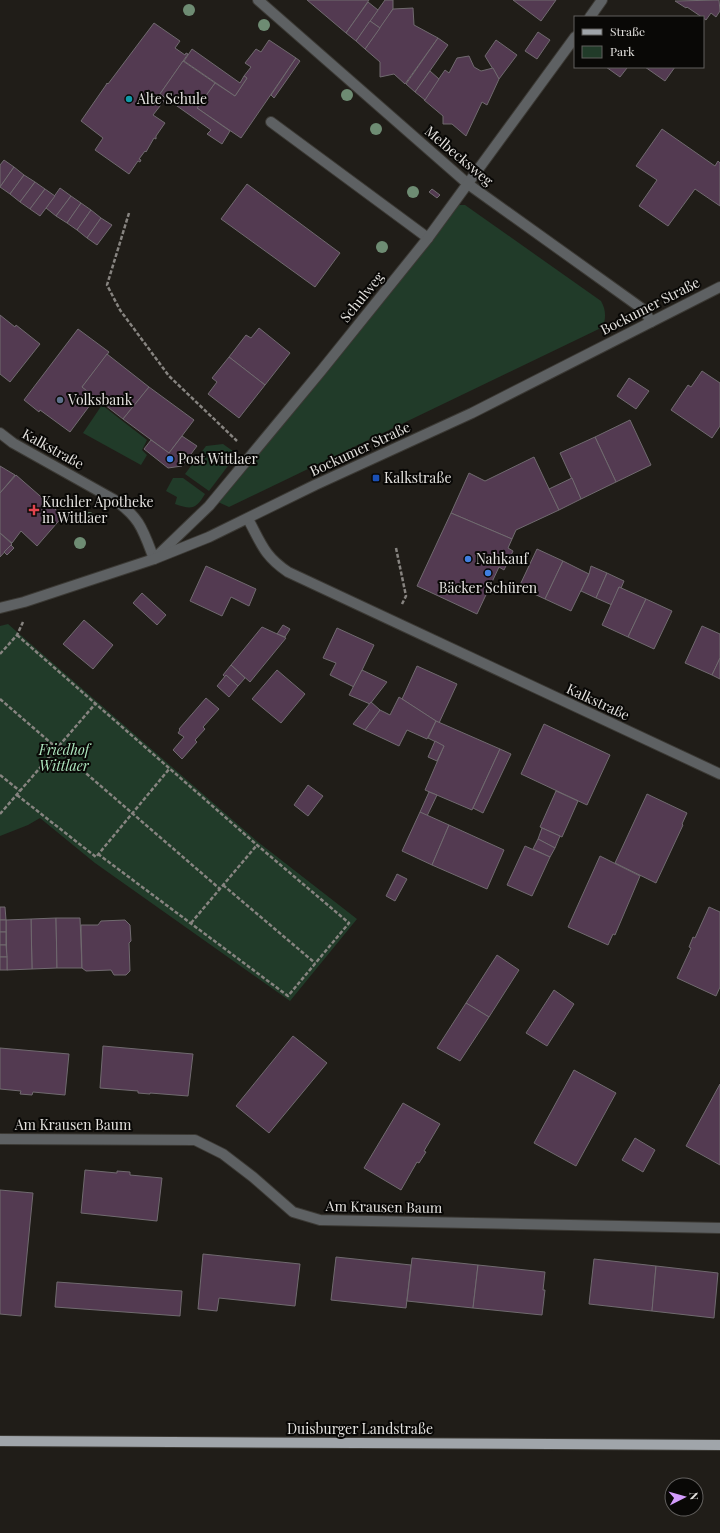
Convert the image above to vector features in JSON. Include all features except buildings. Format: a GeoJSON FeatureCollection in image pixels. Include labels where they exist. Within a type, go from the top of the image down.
{"type":"FeatureCollection","features":[{"type":"Feature","properties":{"kind":"main road","name":"Duisburger Landstraße"},"geometry":{"type":"LineString","coordinates":[[0,1441],[720,1446]]}},
{"type":"Feature","properties":{"kind":"street","name":"Melbecksweg"},"geometry":{"type":"LineString","coordinates":[[258,0],[468,184],[644,310],[651,322]]}},
{"type":"Feature","properties":{"kind":"street"},"geometry":{"type":"LineString","coordinates":[[591,16],[602,0]]}},
{"type":"Feature","properties":{"kind":"street","name":"Schulweg"},"geometry":{"type":"LineString","coordinates":[[154,559],[209,506],[321,371],[428,238],[574,38]]}},
{"type":"Feature","properties":{"kind":"street"},"geometry":{"type":"LineString","coordinates":[[271,122],[428,238]]}},
{"type":"Feature","properties":{"kind":"street","name":"Bockumer Straße"},"geometry":{"type":"LineString","coordinates":[[0,608],[24,602],[154,559],[209,537],[315,485],[472,413],[720,287]]}},
{"type":"Feature","properties":{"kind":"street","name":"Kalkstraße"},"geometry":{"type":"LineString","coordinates":[[0,433],[125,507],[141,527],[154,559]]}},
{"type":"Feature","properties":{"kind":"street","name":"Kalkstraße"},"geometry":{"type":"LineString","coordinates":[[248,519],[266,553],[275,564],[288,572],[720,774]]}},
{"type":"Feature","properties":{"kind":"street","name":"Am Krausen Baum"},"geometry":{"type":"LineString","coordinates":[[0,1139],[195,1140],[223,1154],[253,1177],[293,1212],[320,1220],[720,1228]]}},
{"type":"Feature","properties":{"kind":"path"},"geometry":{"type":"LineString","coordinates":[[129,213],[107,285],[120,310],[169,376],[252,455]]}},
{"type":"Feature","properties":{"kind":"path"},"geometry":{"type":"LineString","coordinates":[[392,621],[406,596],[396,548]]}},
{"type":"Feature","properties":{"kind":"path"},"geometry":{"type":"LineString","coordinates":[[0,654],[17,635],[23,620],[24,602]]}},
{"type":"Feature","properties":{"kind":"path"},"geometry":{"type":"LineString","coordinates":[[17,635],[257,845],[349,923],[314,963],[288,996],[98,854]]}},
{"type":"Feature","properties":{"kind":"path"},"geometry":{"type":"LineString","coordinates":[[0,698],[220,889]]}},
{"type":"Feature","properties":{"kind":"path"},"geometry":{"type":"LineString","coordinates":[[0,814],[96,703]]}},
{"type":"Feature","properties":{"kind":"path"},"geometry":{"type":"LineString","coordinates":[[17,795],[96,857],[170,768]]}},
{"type":"Feature","properties":{"kind":"path"},"geometry":{"type":"LineString","coordinates":[[0,775],[20,791]]}},
{"type":"Feature","properties":{"kind":"path"},"geometry":{"type":"LineString","coordinates":[[191,923],[257,845]]}},
{"type":"Feature","properties":{"kind":"path"},"geometry":{"type":"LineString","coordinates":[[223,885],[314,963]]}},
{"type":"Feature","properties":{"kind":"green space"},"geometry":{"type":"Polygon","coordinates":[[[457,205],[465,205],[601,301],[605,314],[603,327],[229,507],[218,502],[457,205]]]}},
{"type":"Feature","properties":{"kind":"green space"},"geometry":{"type":"Polygon","coordinates":[[[102,405],[147,440],[142,450],[147,455],[141,465],[83,433],[102,405]]]}},
{"type":"Feature","properties":{"kind":"green space"},"geometry":{"type":"Polygon","coordinates":[[[223,444],[237,454],[209,491],[185,474],[206,446],[223,444]]]}},
{"type":"Feature","properties":{"kind":"green space"},"geometry":{"type":"Polygon","coordinates":[[[173,478],[183,478],[205,494],[199,503],[193,507],[175,504],[177,497],[166,491],[173,478]]]}},
{"type":"Feature","properties":{"kind":"green space","name":"Friedhof Wittlaer"},"geometry":{"type":"Polygon","coordinates":[[[8,624],[258,842],[357,919],[290,1001],[95,863],[40,818],[28,825],[0,836],[0,626],[8,624]]]}},
{"type":"Feature","properties":{"kind":"place","name":"Alte Schule"},"geometry":{"type":"Point","coordinates":[129,99]}},
{"type":"Feature","properties":{"kind":"place","name":"Volksbank"},"geometry":{"type":"Point","coordinates":[60,400]}},
{"type":"Feature","properties":{"kind":"place","name":"Post Wittlaer"},"geometry":{"type":"Point","coordinates":[170,459]}},
{"type":"Feature","properties":{"kind":"place","name":"Kalkstraße"},"geometry":{"type":"Point","coordinates":[376,478]}},
{"type":"Feature","properties":{"kind":"place","name":"Kuchler Apotheke in Wittlaer"},"geometry":{"type":"Point","coordinates":[34,510]}},
{"type":"Feature","properties":{"kind":"place","name":"Nahkauf"},"geometry":{"type":"Point","coordinates":[468,559]}},
{"type":"Feature","properties":{"kind":"place","name":"Bäcker Schüren"},"geometry":{"type":"Point","coordinates":[488,573]}}]}
